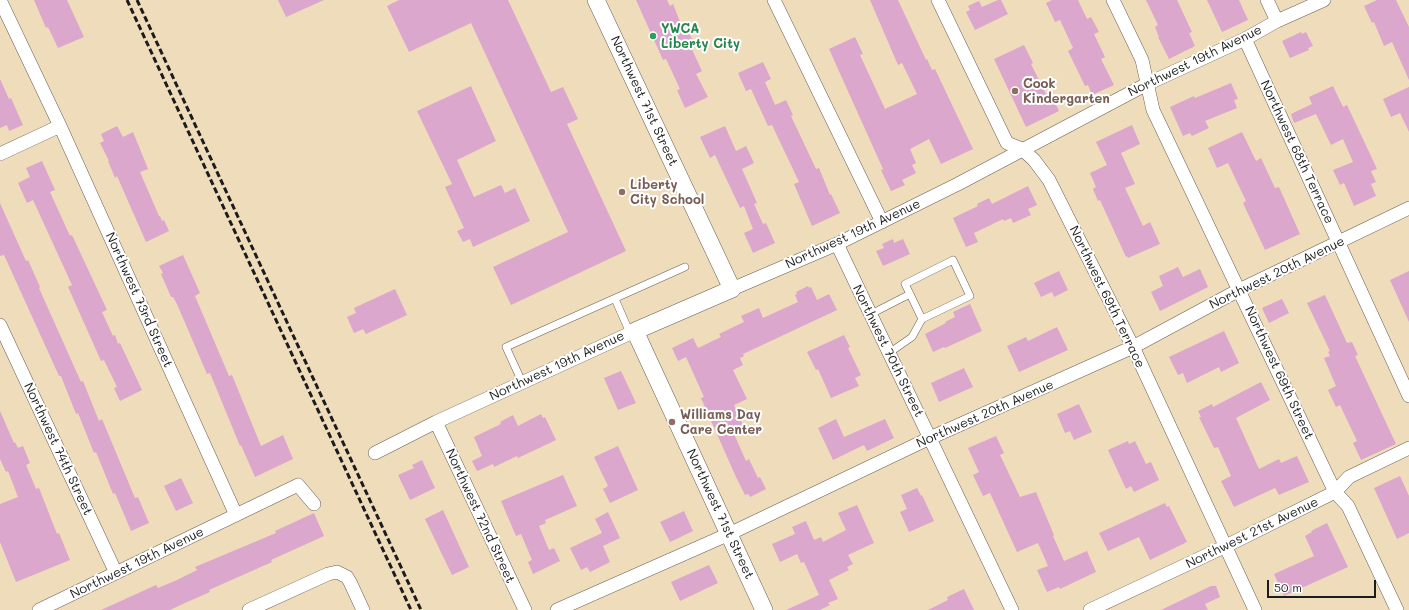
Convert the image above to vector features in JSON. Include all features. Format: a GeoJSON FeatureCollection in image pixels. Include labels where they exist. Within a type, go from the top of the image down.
{"type":"FeatureCollection","features":[{"type":"Feature","properties":{"kind":"street","name":"Northwest 73rd Street"},"geometry":{"type":"LineString","coordinates":[[0,0],[60,126],[236,515]]}},
{"type":"Feature","properties":{"kind":"street","name":"Northwest 71st Street"},"geometry":{"type":"LineString","coordinates":[[596,0],[732,289]]}},
{"type":"Feature","properties":{"kind":"street"},"geometry":{"type":"LineString","coordinates":[[774,0],[882,222]]}},
{"type":"Feature","properties":{"kind":"street","name":"Northwest 69th Terrace"},"geometry":{"type":"LineString","coordinates":[[938,0],[1007,143],[1022,149],[1034,160],[1049,180],[1133,347],[1255,610]]}},
{"type":"Feature","properties":{"kind":"street","name":"Northwest 69th Street"},"geometry":{"type":"LineString","coordinates":[[1113,0],[1142,60],[1153,110],[1335,492],[1348,506],[1397,610]]}},
{"type":"Feature","properties":{"kind":"street"},"geometry":{"type":"LineString","coordinates":[[1267,0],[1277,21]]}},
{"type":"Feature","properties":{"kind":"street","name":"Northwest 19th Avenue"},"geometry":{"type":"LineString","coordinates":[[374,453],[436,422],[632,332],[837,244],[958,184],[1147,84],[1324,0]]}},
{"type":"Feature","properties":{"kind":"street","name":"Northwest 68th Terrace"},"geometry":{"type":"LineString","coordinates":[[1244,39],[1409,396]]}},
{"type":"Feature","properties":{"kind":"street"},"geometry":{"type":"LineString","coordinates":[[0,154],[60,126]]}},
{"type":"Feature","properties":{"kind":"street","name":"Northwest 20th Avenue"},"geometry":{"type":"LineString","coordinates":[[557,610],[728,534],[930,438],[1133,347],[1239,290],[1409,208]]}},
{"type":"Feature","properties":{"kind":"street","name":"Northwest 70th Street"},"geometry":{"type":"LineString","coordinates":[[837,244],[1012,610]]}},
{"type":"Feature","properties":{"kind":"street","name":"Northwest 74th Street"},"geometry":{"type":"LineString","coordinates":[[0,325],[116,574]]}},
{"type":"Feature","properties":{"kind":"street","name":"Northwest 71st Street"},"geometry":{"type":"LineString","coordinates":[[632,332],[764,610]]}},
{"type":"Feature","properties":{"kind":"street","name":"Northwest 72nd Street"},"geometry":{"type":"LineString","coordinates":[[436,422],[524,610]]}},
{"type":"Feature","properties":{"kind":"street","name":"Northwest 21st Avenue"},"geometry":{"type":"LineString","coordinates":[[1090,610],[1226,546],[1335,492],[1349,477],[1409,448]]}},
{"type":"Feature","properties":{"kind":"street"},"geometry":{"type":"LineString","coordinates":[[236,515],[298,485],[314,504]]}},
{"type":"Feature","properties":{"kind":"street","name":"Northwest 19th Avenue"},"geometry":{"type":"LineString","coordinates":[[39,610],[236,515]]}},
{"type":"Feature","properties":{"kind":"street"},"geometry":{"type":"LineString","coordinates":[[249,610],[328,574],[338,572],[347,577],[363,610]]}},
{"type":"Feature","properties":{"kind":"lane"},"geometry":{"type":"LineString","coordinates":[[889,353],[912,337],[922,319],[970,296],[953,260],[905,284],[922,319]]}},
{"type":"Feature","properties":{"kind":"lane"},"geometry":{"type":"LineString","coordinates":[[522,382],[506,347],[685,267]]}},
{"type":"Feature","properties":{"kind":"lane"},"geometry":{"type":"LineString","coordinates":[[871,314],[910,294]]}},
{"type":"Feature","properties":{"kind":"lane"},"geometry":{"type":"LineString","coordinates":[[615,299],[632,332]]}},
{"type":"Feature","properties":{"kind":"building"},"geometry":{"type":"Polygon","coordinates":[[[34,0],[67,0],[84,37],[58,48],[48,27],[46,28],[34,0]]]}},
{"type":"Feature","properties":{"kind":"building"},"geometry":{"type":"Polygon","coordinates":[[[278,0],[324,0],[286,17],[278,0]]]}},
{"type":"Feature","properties":{"kind":"building"},"geometry":{"type":"Polygon","coordinates":[[[399,0],[508,0],[551,92],[563,87],[578,119],[567,124],[626,251],[511,305],[493,267],[568,232],[471,23],[409,52],[387,6],[399,0]]]}},
{"type":"Feature","properties":{"kind":"building"},"geometry":{"type":"Polygon","coordinates":[[[636,0],[667,0],[670,6],[673,4],[683,29],[685,29],[686,32],[688,31],[693,41],[689,43],[702,71],[696,74],[708,97],[685,108],[677,90],[680,89],[666,59],[663,60],[636,0]]]}},
{"type":"Feature","properties":{"kind":"building"},"geometry":{"type":"Polygon","coordinates":[[[870,0],[898,0],[926,60],[927,59],[932,70],[935,69],[973,149],[941,164],[929,139],[910,149],[916,163],[912,165],[916,173],[902,180],[905,185],[891,191],[881,170],[883,169],[829,49],[855,37],[863,54],[860,55],[885,109],[917,94],[902,63],[898,65],[870,0]]]}},
{"type":"Feature","properties":{"kind":"building"},"geometry":{"type":"Polygon","coordinates":[[[1001,0],[1008,14],[975,30],[966,12],[970,10],[968,6],[979,1],[982,7],[1001,0]]]}},
{"type":"Feature","properties":{"kind":"building"},"geometry":{"type":"Polygon","coordinates":[[[1052,0],[1078,0],[1087,19],[1091,17],[1099,32],[1094,34],[1105,57],[1101,59],[1114,85],[1092,95],[1088,85],[1085,86],[1068,51],[1073,48],[1060,20],[1055,22],[1046,3],[1052,0]]]}},
{"type":"Feature","properties":{"kind":"building"},"geometry":{"type":"Polygon","coordinates":[[[1146,0],[1177,0],[1192,32],[1189,33],[1195,46],[1169,59],[1158,37],[1155,27],[1158,25],[1146,0]]]}},
{"type":"Feature","properties":{"kind":"building"},"geometry":{"type":"Polygon","coordinates":[[[1207,0],[1239,0],[1248,20],[1222,32],[1207,0]]]}},
{"type":"Feature","properties":{"kind":"building"},"geometry":{"type":"Polygon","coordinates":[[[1377,0],[1396,0],[1409,27],[1409,80],[1392,42],[1384,46],[1374,22],[1372,23],[1364,6],[1377,0]]]}},
{"type":"Feature","properties":{"kind":"building"},"geometry":{"type":"Polygon","coordinates":[[[1301,32],[1302,34],[1306,32],[1313,46],[1308,48],[1309,50],[1290,58],[1282,41],[1301,32]]]}},
{"type":"Feature","properties":{"kind":"building"},"geometry":{"type":"Polygon","coordinates":[[[1024,45],[1033,63],[1031,64],[1046,94],[1050,92],[1059,111],[1026,127],[994,59],[1024,45]]]}},
{"type":"Feature","properties":{"kind":"building"},"geometry":{"type":"Polygon","coordinates":[[[763,62],[771,79],[765,82],[775,105],[786,100],[793,115],[791,116],[816,169],[819,168],[830,195],[831,194],[840,213],[812,226],[794,184],[799,182],[772,125],[768,126],[751,89],[746,91],[738,73],[763,62]]]}},
{"type":"Feature","properties":{"kind":"building"},"geometry":{"type":"Polygon","coordinates":[[[0,79],[9,99],[11,98],[23,125],[9,131],[7,125],[0,128],[0,79]]]}},
{"type":"Feature","properties":{"kind":"building"},"geometry":{"type":"Polygon","coordinates":[[[1231,83],[1238,99],[1234,100],[1237,108],[1205,121],[1209,128],[1192,136],[1190,133],[1183,136],[1170,107],[1194,96],[1195,98],[1231,83]]]}},
{"type":"Feature","properties":{"kind":"building"},"geometry":{"type":"Polygon","coordinates":[[[471,86],[496,141],[457,160],[474,197],[501,185],[505,193],[515,188],[530,221],[473,247],[470,239],[463,242],[457,231],[464,228],[445,187],[452,184],[417,111],[471,86]]]}},
{"type":"Feature","properties":{"kind":"building"},"geometry":{"type":"Polygon","coordinates":[[[1333,86],[1343,107],[1347,105],[1377,169],[1371,171],[1376,182],[1371,184],[1376,196],[1354,206],[1344,183],[1340,185],[1333,170],[1353,162],[1343,139],[1331,145],[1316,114],[1294,123],[1291,114],[1312,104],[1309,97],[1333,86]]]}},
{"type":"Feature","properties":{"kind":"building"},"geometry":{"type":"Polygon","coordinates":[[[1409,87],[1409,132],[1400,113],[1391,117],[1383,99],[1409,87]]]}},
{"type":"Feature","properties":{"kind":"building"},"geometry":{"type":"Polygon","coordinates":[[[1132,125],[1140,144],[1121,153],[1135,184],[1125,188],[1143,226],[1150,222],[1160,244],[1128,258],[1127,256],[1126,257],[1100,200],[1098,201],[1093,189],[1096,187],[1090,173],[1107,165],[1096,142],[1132,125]]]}},
{"type":"Feature","properties":{"kind":"building"},"geometry":{"type":"Polygon","coordinates":[[[117,126],[123,137],[133,132],[148,169],[140,172],[159,216],[162,221],[164,220],[169,231],[146,242],[117,176],[115,178],[100,143],[104,141],[101,134],[117,126]]]}},
{"type":"Feature","properties":{"kind":"building"},"geometry":{"type":"Polygon","coordinates":[[[725,126],[736,151],[746,146],[754,163],[742,169],[757,203],[754,204],[763,224],[766,223],[775,243],[753,253],[744,233],[753,229],[744,206],[740,208],[715,155],[710,158],[700,137],[725,126]]]}},
{"type":"Feature","properties":{"kind":"building"},"geometry":{"type":"Polygon","coordinates":[[[1242,132],[1256,161],[1261,158],[1275,188],[1279,187],[1300,234],[1265,250],[1243,203],[1246,201],[1228,163],[1217,168],[1208,148],[1242,132]]]}},
{"type":"Feature","properties":{"kind":"building"},"geometry":{"type":"Polygon","coordinates":[[[42,161],[55,190],[50,192],[107,310],[102,312],[113,336],[115,335],[118,344],[120,343],[142,390],[120,401],[114,388],[117,387],[104,360],[101,361],[68,287],[72,285],[33,200],[27,203],[18,183],[30,177],[26,168],[42,161]]]}},
{"type":"Feature","properties":{"kind":"building"},"geometry":{"type":"Polygon","coordinates":[[[1028,186],[1037,205],[1028,209],[1031,215],[1013,223],[1011,218],[1004,221],[1003,219],[974,233],[978,242],[966,247],[953,218],[978,206],[977,204],[989,198],[992,204],[1028,186]]]}},
{"type":"Feature","properties":{"kind":"building"},"geometry":{"type":"Polygon","coordinates":[[[0,203],[26,261],[28,260],[81,382],[83,381],[99,421],[102,419],[135,498],[138,497],[149,523],[131,531],[115,493],[113,494],[96,452],[94,453],[78,413],[76,414],[61,376],[59,376],[4,255],[0,256],[0,203]]]}},
{"type":"Feature","properties":{"kind":"building"},"geometry":{"type":"Polygon","coordinates":[[[893,239],[894,243],[903,239],[910,254],[883,266],[876,251],[884,248],[882,244],[893,239]]]}},
{"type":"Feature","properties":{"kind":"building"},"geometry":{"type":"Polygon","coordinates":[[[183,255],[200,293],[195,296],[229,376],[232,375],[261,446],[283,435],[293,459],[255,477],[241,445],[240,446],[210,373],[207,374],[177,304],[173,297],[171,297],[161,274],[163,273],[159,266],[183,255]]]}},
{"type":"Feature","properties":{"kind":"building"},"geometry":{"type":"Polygon","coordinates":[[[1178,267],[1183,277],[1200,269],[1208,287],[1160,311],[1151,292],[1163,286],[1159,276],[1178,267]]]}},
{"type":"Feature","properties":{"kind":"building"},"geometry":{"type":"Polygon","coordinates":[[[1059,271],[1068,290],[1054,297],[1052,292],[1041,297],[1034,283],[1059,271]]]}},
{"type":"Feature","properties":{"kind":"building"},"geometry":{"type":"Polygon","coordinates":[[[1409,271],[1409,322],[1390,280],[1409,271]]]}},
{"type":"Feature","properties":{"kind":"building"},"geometry":{"type":"Polygon","coordinates":[[[808,286],[809,288],[811,287],[817,300],[829,294],[837,310],[743,354],[744,356],[740,358],[743,365],[733,370],[747,399],[734,405],[745,430],[734,434],[746,461],[749,459],[758,478],[760,477],[766,489],[750,497],[748,494],[745,495],[736,477],[701,398],[704,397],[686,357],[678,361],[672,348],[693,338],[698,348],[721,337],[719,334],[744,322],[741,316],[759,308],[763,318],[798,302],[795,295],[797,294],[796,292],[808,286]]]}},
{"type":"Feature","properties":{"kind":"building"},"geometry":{"type":"Polygon","coordinates":[[[395,289],[407,315],[366,334],[363,329],[354,333],[347,317],[356,313],[354,308],[395,289]]]}},
{"type":"Feature","properties":{"kind":"building"},"geometry":{"type":"Polygon","coordinates":[[[1325,295],[1347,343],[1352,342],[1358,355],[1355,356],[1396,444],[1361,460],[1353,443],[1357,441],[1340,405],[1336,407],[1328,390],[1336,386],[1324,358],[1330,356],[1328,352],[1330,351],[1307,303],[1325,295]]]}},
{"type":"Feature","properties":{"kind":"building"},"geometry":{"type":"Polygon","coordinates":[[[1282,299],[1289,313],[1269,323],[1262,308],[1282,299]]]}},
{"type":"Feature","properties":{"kind":"building"},"geometry":{"type":"Polygon","coordinates":[[[970,304],[982,331],[933,352],[925,334],[955,317],[953,312],[970,304]]]}},
{"type":"Feature","properties":{"kind":"building"},"geometry":{"type":"Polygon","coordinates":[[[1057,327],[1068,350],[1019,372],[1007,346],[1026,337],[1028,341],[1057,327]]]}},
{"type":"Feature","properties":{"kind":"building"},"geometry":{"type":"Polygon","coordinates":[[[1224,331],[1239,363],[1221,372],[1219,367],[1187,383],[1183,373],[1178,375],[1169,357],[1224,331]]]}},
{"type":"Feature","properties":{"kind":"building"},"geometry":{"type":"Polygon","coordinates":[[[844,335],[850,347],[848,348],[861,375],[855,378],[859,386],[831,398],[818,369],[816,370],[807,352],[844,335]]]}},
{"type":"Feature","properties":{"kind":"building"},"geometry":{"type":"Polygon","coordinates":[[[964,368],[973,387],[939,402],[931,383],[964,368]]]}},
{"type":"Feature","properties":{"kind":"building"},"geometry":{"type":"Polygon","coordinates":[[[621,371],[636,403],[618,410],[604,378],[621,371]]]}},
{"type":"Feature","properties":{"kind":"building"},"geometry":{"type":"Polygon","coordinates":[[[1261,382],[1270,400],[1236,418],[1259,469],[1279,459],[1281,463],[1297,456],[1309,482],[1279,495],[1275,488],[1234,507],[1221,481],[1231,476],[1218,447],[1214,448],[1199,417],[1201,417],[1198,411],[1212,404],[1213,407],[1261,382]]]}},
{"type":"Feature","properties":{"kind":"building"},"geometry":{"type":"Polygon","coordinates":[[[1079,404],[1092,432],[1074,440],[1070,431],[1065,433],[1057,414],[1079,404]]]}},
{"type":"Feature","properties":{"kind":"building"},"geometry":{"type":"Polygon","coordinates":[[[0,411],[14,443],[15,442],[18,448],[23,446],[30,463],[26,465],[36,489],[39,488],[57,534],[59,533],[70,560],[16,582],[0,542],[0,504],[18,497],[8,471],[6,472],[0,459],[0,411]]]}},
{"type":"Feature","properties":{"kind":"building"},"geometry":{"type":"Polygon","coordinates":[[[541,414],[543,418],[545,417],[556,440],[518,458],[517,456],[494,467],[493,464],[477,471],[472,461],[482,456],[474,437],[501,424],[500,422],[513,415],[518,426],[541,414]]]}},
{"type":"Feature","properties":{"kind":"building"},"geometry":{"type":"Polygon","coordinates":[[[836,419],[844,437],[885,419],[894,438],[867,451],[864,445],[833,460],[818,428],[836,419]]]}},
{"type":"Feature","properties":{"kind":"building"},"geometry":{"type":"Polygon","coordinates":[[[996,436],[1004,453],[1000,455],[1020,497],[1036,492],[1064,561],[1087,551],[1096,572],[1060,589],[1059,587],[1047,592],[1037,570],[1048,566],[1038,543],[1017,552],[990,493],[983,496],[973,475],[979,472],[968,448],[996,436]]]}},
{"type":"Feature","properties":{"kind":"building"},"geometry":{"type":"Polygon","coordinates":[[[1128,441],[1129,444],[1135,441],[1146,464],[1151,462],[1159,480],[1134,492],[1131,486],[1126,489],[1108,450],[1128,441]]]}},
{"type":"Feature","properties":{"kind":"building"},"geometry":{"type":"Polygon","coordinates":[[[618,446],[638,490],[610,503],[603,489],[608,486],[594,457],[618,446]]]}},
{"type":"Feature","properties":{"kind":"building"},"geometry":{"type":"Polygon","coordinates":[[[422,460],[435,488],[410,500],[398,475],[414,468],[412,465],[422,460]]]}},
{"type":"Feature","properties":{"kind":"building"},"geometry":{"type":"Polygon","coordinates":[[[563,475],[577,506],[545,520],[546,523],[539,526],[549,550],[554,548],[560,561],[533,574],[528,562],[532,560],[521,534],[516,536],[501,501],[563,475]]]}},
{"type":"Feature","properties":{"kind":"building"},"geometry":{"type":"Polygon","coordinates":[[[1400,476],[1409,496],[1409,533],[1397,539],[1374,488],[1400,476]]]}},
{"type":"Feature","properties":{"kind":"building"},"geometry":{"type":"Polygon","coordinates":[[[181,478],[193,503],[176,511],[164,486],[181,478]]]}},
{"type":"Feature","properties":{"kind":"building"},"geometry":{"type":"Polygon","coordinates":[[[917,488],[921,496],[922,495],[934,521],[909,532],[900,512],[907,509],[901,495],[917,488]]]}},
{"type":"Feature","properties":{"kind":"building"},"geometry":{"type":"Polygon","coordinates":[[[1165,503],[1167,507],[1169,506],[1187,542],[1150,560],[1139,537],[1108,551],[1099,533],[1165,503]]]}},
{"type":"Feature","properties":{"kind":"building"},"geometry":{"type":"Polygon","coordinates":[[[857,505],[874,543],[848,555],[853,564],[847,567],[849,570],[829,580],[838,599],[828,603],[830,605],[820,610],[786,610],[819,595],[804,562],[801,563],[797,554],[780,562],[772,544],[795,534],[792,527],[806,521],[814,540],[821,537],[823,542],[846,530],[838,513],[857,505]]]}},
{"type":"Feature","properties":{"kind":"building"},"geometry":{"type":"Polygon","coordinates":[[[443,510],[469,567],[452,575],[425,519],[443,510]]]}},
{"type":"Feature","properties":{"kind":"building"},"geometry":{"type":"Polygon","coordinates":[[[684,511],[693,531],[670,542],[660,522],[684,511]]]}},
{"type":"Feature","properties":{"kind":"building"},"geometry":{"type":"Polygon","coordinates":[[[608,512],[620,538],[603,546],[610,562],[590,572],[587,567],[581,570],[570,548],[602,533],[595,519],[608,512]]]}},
{"type":"Feature","properties":{"kind":"building"},"geometry":{"type":"Polygon","coordinates":[[[314,513],[324,536],[271,560],[272,562],[209,590],[210,592],[170,610],[101,610],[156,585],[158,588],[177,580],[197,570],[195,567],[276,533],[275,531],[314,513]]]}},
{"type":"Feature","properties":{"kind":"building"},"geometry":{"type":"Polygon","coordinates":[[[1327,523],[1348,567],[1284,596],[1274,574],[1314,556],[1305,536],[1312,532],[1311,531],[1327,523]]]}},
{"type":"Feature","properties":{"kind":"building"},"geometry":{"type":"Polygon","coordinates":[[[709,565],[718,583],[680,601],[671,582],[709,565]]]}},
{"type":"Feature","properties":{"kind":"building"},"geometry":{"type":"Polygon","coordinates":[[[1211,586],[1216,586],[1220,597],[1205,604],[1208,610],[1161,610],[1211,586]]]}},
{"type":"Feature","properties":{"kind":"building"},"geometry":{"type":"Polygon","coordinates":[[[964,589],[974,610],[928,610],[948,600],[947,597],[964,589]]]}},
{"type":"Feature","properties":{"kind":"railway"},"geometry":{"type":"LineString","coordinates":[[127,0],[411,610]]}},
{"type":"Feature","properties":{"kind":"railway"},"geometry":{"type":"LineString","coordinates":[[137,0],[421,610]]}},
{"type":"Feature","properties":{"kind":"place","name":"YWCA Liberty City"},"geometry":{"type":"Point","coordinates":[653,36]}},
{"type":"Feature","properties":{"kind":"place","name":"Cook Kindergarten"},"geometry":{"type":"Point","coordinates":[1015,91]}},
{"type":"Feature","properties":{"kind":"place","name":"Liberty City School"},"geometry":{"type":"Point","coordinates":[622,192]}},
{"type":"Feature","properties":{"kind":"place","name":"Williams Day Care Center"},"geometry":{"type":"Point","coordinates":[672,422]}}]}
